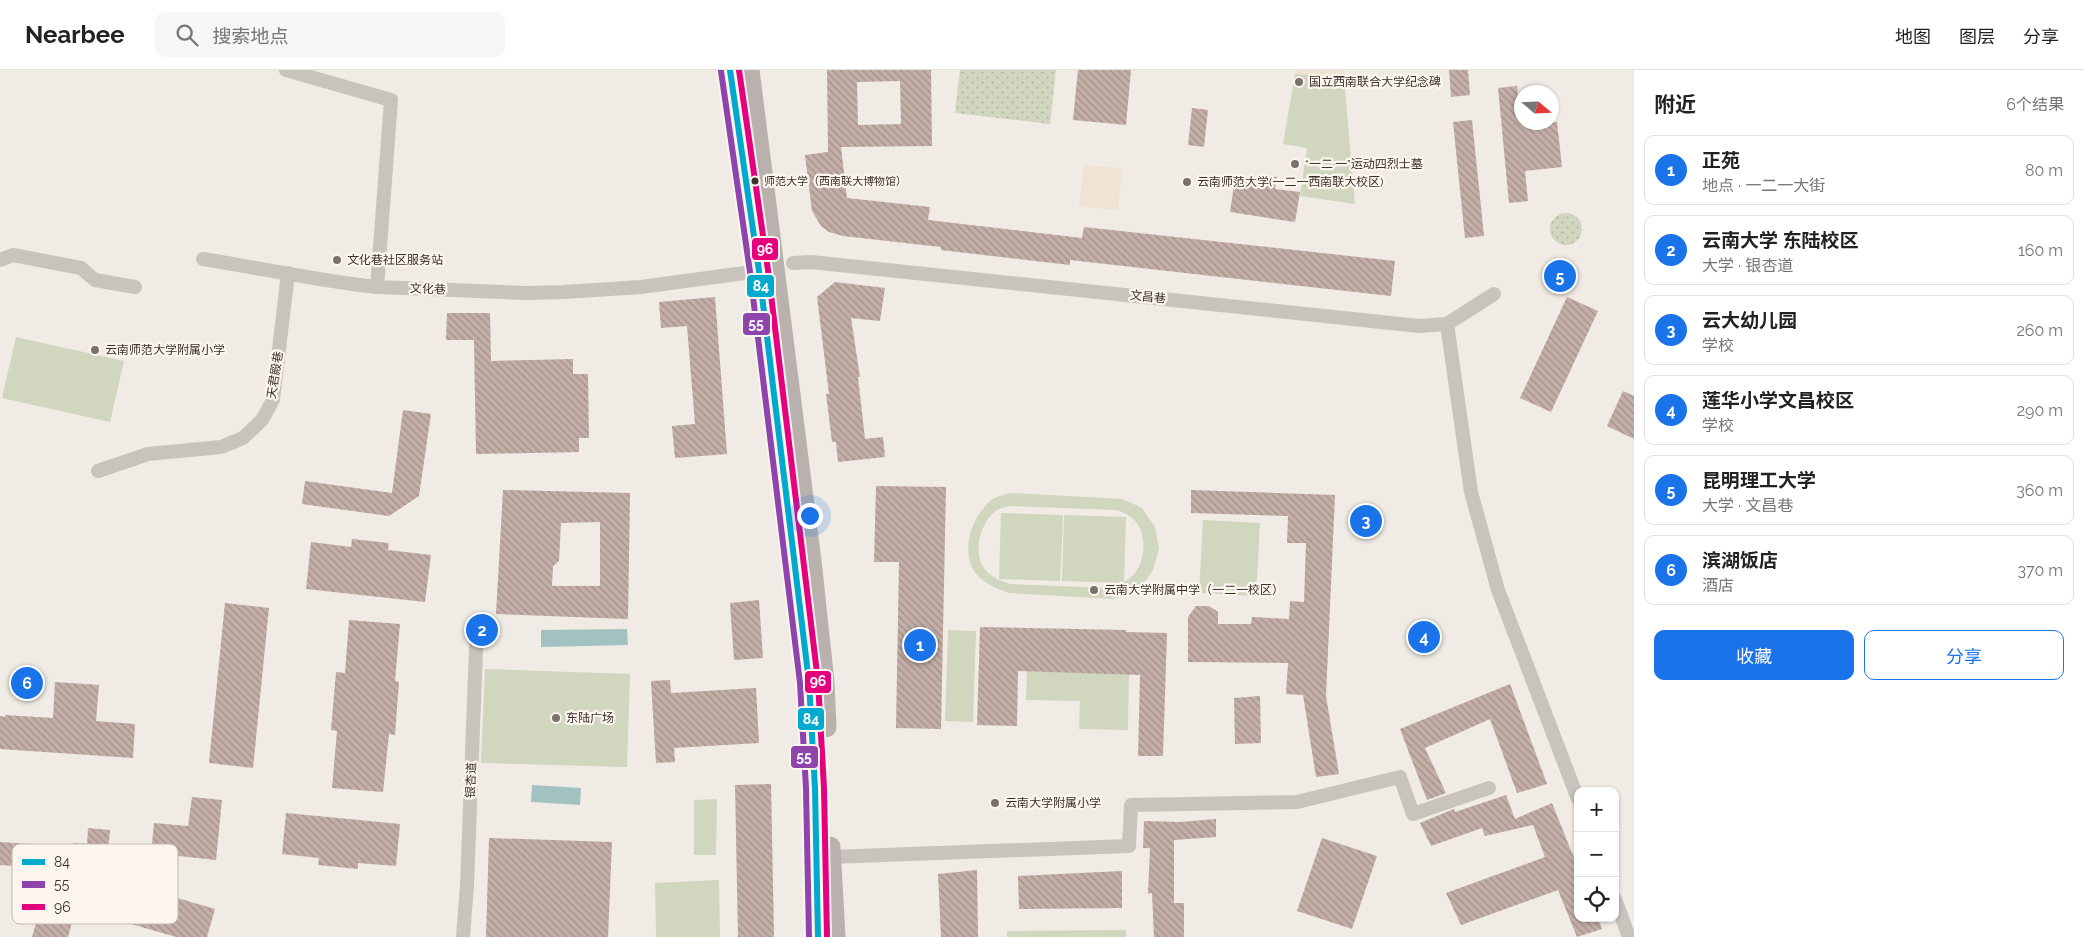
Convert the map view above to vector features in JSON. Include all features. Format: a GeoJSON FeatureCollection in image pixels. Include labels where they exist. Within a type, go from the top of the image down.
{"type":"FeatureCollection","features":[{"type":"Feature","properties":{"kind":"main road"},"geometry":{"type":"LineString","coordinates":[[730,70],[775,267],[809,682],[815,788],[818,937]]}},
{"type":"Feature","properties":{"kind":"main road"},"geometry":{"type":"LineString","coordinates":[[750,70],[811,561],[824,682],[830,858],[835,937]]}},
{"type":"Feature","properties":{"kind":"street"},"geometry":{"type":"LineString","coordinates":[[203,259],[377,288],[391,100],[286,70]]}},
{"type":"Feature","properties":{"kind":"street"},"geometry":{"type":"LineString","coordinates":[[0,260],[12,255],[81,268],[95,280],[135,287]]}},
{"type":"Feature","properties":{"kind":"street","name":"文昌巷"},"geometry":{"type":"LineString","coordinates":[[775,267],[811,262],[1419,326],[1447,324],[1494,294]]}},
{"type":"Feature","properties":{"kind":"street","name":"文化巷"},"geometry":{"type":"LineString","coordinates":[[377,288],[526,293],[564,292],[642,287],[775,267]]}},
{"type":"Feature","properties":{"kind":"street","name":"天君殿巷"},"geometry":{"type":"LineString","coordinates":[[98,471],[148,454],[222,447],[243,438],[262,420],[273,400],[288,273]]}},
{"type":"Feature","properties":{"kind":"street"},"geometry":{"type":"LineString","coordinates":[[1447,324],[1472,492],[1498,590],[1574,789]]}},
{"type":"Feature","properties":{"kind":"street","name":"银杏道"},"geometry":{"type":"LineString","coordinates":[[464,937],[477,623]]}},
{"type":"Feature","properties":{"kind":"street"},"geometry":{"type":"LineString","coordinates":[[830,858],[1129,846],[1131,805],[1297,802],[1400,777],[1413,814],[1489,788]]}},
{"type":"Feature","properties":{"kind":"street"},"geometry":{"type":"LineString","coordinates":[[1619,910],[1629,937]]}},
{"type":"Feature","properties":{"kind":"green space"},"geometry":{"type":"Polygon","coordinates":[[[960,70],[1056,70],[1050,124],[955,113],[960,70]]]}},
{"type":"Feature","properties":{"kind":"green space"},"geometry":{"type":"Polygon","coordinates":[[[1295,74],[1344,76],[1355,204],[1300,196],[1307,148],[1283,144],[1295,74]]]}},
{"type":"Feature","properties":{"kind":"green space"},"geometry":{"type":"Polygon","coordinates":[[[1566,213],[1572,214],[1577,218],[1581,223],[1581,235],[1577,240],[1572,244],[1566,245],[1560,244],[1555,240],[1551,235],[1550,229],[1551,223],[1555,218],[1560,214],[1566,213]]]}},
{"type":"Feature","properties":{"kind":"green space"},"geometry":{"type":"Polygon","coordinates":[[[16,337],[124,361],[110,422],[2,398],[16,337]]]}},
{"type":"Feature","properties":{"kind":"green space"},"geometry":{"type":"Polygon","coordinates":[[[1009,493],[1123,499],[1142,508],[1155,527],[1159,549],[1153,570],[1142,586],[1125,596],[1112,599],[1009,593],[993,587],[979,577],[972,567],[968,549],[969,540],[974,522],[979,514],[993,499],[1009,493]],[[1010,506],[999,509],[993,513],[984,526],[979,543],[979,558],[984,569],[991,575],[1010,584],[1108,588],[1123,583],[1062,581],[1064,515],[1126,517],[1124,582],[1131,577],[1141,561],[1143,542],[1141,532],[1131,517],[1117,510],[1010,506]]]}},
{"type":"Feature","properties":{"kind":"green space"},"geometry":{"type":"Polygon","coordinates":[[[1001,513],[1063,515],[1060,581],[999,579],[1001,513]]]}},
{"type":"Feature","properties":{"kind":"green space"},"geometry":{"type":"Polygon","coordinates":[[[1203,520],[1260,523],[1256,596],[1199,593],[1203,520]]]}},
{"type":"Feature","properties":{"kind":"green space"},"geometry":{"type":"Polygon","coordinates":[[[948,630],[976,631],[973,722],[945,721],[948,630]]]}},
{"type":"Feature","properties":{"kind":"green space","name":"东陆广场"},"geometry":{"type":"Polygon","coordinates":[[[485,669],[630,674],[627,767],[481,763],[485,669]]]}},
{"type":"Feature","properties":{"kind":"green space"},"geometry":{"type":"Polygon","coordinates":[[[1027,671],[1129,674],[1128,730],[1079,729],[1080,701],[1026,700],[1027,671]]]}},
{"type":"Feature","properties":{"kind":"green space"},"geometry":{"type":"Polygon","coordinates":[[[717,799],[716,855],[694,855],[694,800],[717,799]]]}},
{"type":"Feature","properties":{"kind":"green space"},"geometry":{"type":"Polygon","coordinates":[[[719,880],[720,937],[656,937],[655,883],[719,880]]]}},
{"type":"Feature","properties":{"kind":"green space"},"geometry":{"type":"Polygon","coordinates":[[[1126,930],[1126,937],[1007,937],[1007,931],[1126,930]]]}},
{"type":"Feature","properties":{"kind":"shaded area"},"geometry":{"type":"Polygon","coordinates":[[[1295,70],[1344,70],[1344,76],[1295,74],[1295,70]]]}},
{"type":"Feature","properties":{"kind":"shaded area"},"geometry":{"type":"Polygon","coordinates":[[[1084,165],[1122,168],[1118,210],[1079,206],[1084,165]]]}},
{"type":"Feature","properties":{"kind":"water"},"geometry":{"type":"Polygon","coordinates":[[[627,629],[628,645],[541,647],[541,630],[627,629]]]}},
{"type":"Feature","properties":{"kind":"water"},"geometry":{"type":"Polygon","coordinates":[[[532,785],[581,788],[580,805],[531,802],[532,785]]]}},
{"type":"Feature","properties":{"kind":"building"},"geometry":{"type":"Polygon","coordinates":[[[827,70],[931,70],[932,146],[841,147],[847,198],[930,207],[928,220],[1082,238],[1084,227],[1395,261],[1391,296],[1070,260],[1070,265],[941,250],[941,247],[843,236],[829,232],[821,226],[812,211],[805,155],[828,152],[827,70]],[[900,81],[857,82],[858,125],[901,124],[900,81]]]}},
{"type":"Feature","properties":{"kind":"building"},"geometry":{"type":"Polygon","coordinates":[[[1078,70],[1131,70],[1126,125],[1073,120],[1078,70]]]}},
{"type":"Feature","properties":{"kind":"building"},"geometry":{"type":"Polygon","coordinates":[[[1449,70],[1468,70],[1470,95],[1451,97],[1449,70]]]}},
{"type":"Feature","properties":{"kind":"building"},"geometry":{"type":"Polygon","coordinates":[[[1514,86],[1514,130],[1558,130],[1562,167],[1525,171],[1528,201],[1509,203],[1498,88],[1514,86]]]}},
{"type":"Feature","properties":{"kind":"building"},"geometry":{"type":"Polygon","coordinates":[[[1192,108],[1208,110],[1204,147],[1188,145],[1192,108]]]}},
{"type":"Feature","properties":{"kind":"building"},"geometry":{"type":"Polygon","coordinates":[[[1472,120],[1484,236],[1465,238],[1453,122],[1472,120]]]}},
{"type":"Feature","properties":{"kind":"building"},"geometry":{"type":"Polygon","coordinates":[[[1262,175],[1277,177],[1275,189],[1300,192],[1295,222],[1230,212],[1235,178],[1261,181],[1262,175]]]}},
{"type":"Feature","properties":{"kind":"building"},"geometry":{"type":"Polygon","coordinates":[[[835,282],[885,288],[880,321],[851,318],[860,377],[858,377],[865,439],[883,437],[885,457],[838,462],[836,442],[832,442],[826,394],[829,394],[817,297],[835,282]]]}},
{"type":"Feature","properties":{"kind":"building"},"geometry":{"type":"Polygon","coordinates":[[[715,297],[727,454],[675,458],[672,426],[695,424],[687,326],[661,328],[659,302],[715,297]]]}},
{"type":"Feature","properties":{"kind":"building"},"geometry":{"type":"Polygon","coordinates":[[[1567,297],[1598,311],[1551,412],[1520,398],[1567,297]]]}},
{"type":"Feature","properties":{"kind":"building"},"geometry":{"type":"Polygon","coordinates":[[[447,313],[490,313],[491,361],[573,359],[573,374],[588,374],[589,438],[579,438],[579,452],[476,454],[474,340],[446,340],[447,313]]]}},
{"type":"Feature","properties":{"kind":"building"},"geometry":{"type":"Polygon","coordinates":[[[1623,391],[1634,396],[1634,439],[1607,426],[1623,391]]]}},
{"type":"Feature","properties":{"kind":"building"},"geometry":{"type":"Polygon","coordinates":[[[403,410],[431,414],[419,496],[389,516],[302,504],[305,481],[392,493],[403,410]]]}},
{"type":"Feature","properties":{"kind":"building"},"geometry":{"type":"Polygon","coordinates":[[[876,486],[946,487],[941,729],[896,728],[899,562],[874,562],[876,486]]]}},
{"type":"Feature","properties":{"kind":"building"},"geometry":{"type":"Polygon","coordinates":[[[503,490],[630,493],[628,619],[496,614],[503,490]],[[600,522],[561,523],[559,561],[553,566],[552,586],[600,586],[600,522]]]}},
{"type":"Feature","properties":{"kind":"building"},"geometry":{"type":"Polygon","coordinates":[[[1191,490],[1335,495],[1326,696],[1339,774],[1316,777],[1303,695],[1286,694],[1288,663],[1188,662],[1188,617],[1196,606],[1209,606],[1218,612],[1218,624],[1251,624],[1252,617],[1289,619],[1290,601],[1304,602],[1306,543],[1287,543],[1288,516],[1191,513],[1191,490]]]}},
{"type":"Feature","properties":{"kind":"building"},"geometry":{"type":"Polygon","coordinates":[[[352,539],[389,543],[388,550],[431,555],[425,602],[306,589],[311,542],[351,547],[352,539]]]}},
{"type":"Feature","properties":{"kind":"building"},"geometry":{"type":"Polygon","coordinates":[[[759,600],[763,658],[734,660],[730,603],[759,600]]]}},
{"type":"Feature","properties":{"kind":"building"},"geometry":{"type":"Polygon","coordinates":[[[225,603],[269,608],[253,768],[209,763],[225,603]]]}},
{"type":"Feature","properties":{"kind":"building"},"geometry":{"type":"Polygon","coordinates":[[[349,620],[400,624],[395,681],[399,682],[395,735],[389,734],[383,792],[332,788],[337,731],[331,730],[336,672],[345,673],[349,620]]]}},
{"type":"Feature","properties":{"kind":"building"},"geometry":{"type":"Polygon","coordinates":[[[980,627],[1126,630],[1126,632],[1167,633],[1163,756],[1138,756],[1140,675],[1018,671],[1017,726],[977,725],[980,627]]]}},
{"type":"Feature","properties":{"kind":"building"},"geometry":{"type":"Polygon","coordinates":[[[670,680],[671,693],[756,688],[759,743],[674,748],[675,762],[656,763],[651,681],[670,680]]]}},
{"type":"Feature","properties":{"kind":"building"},"geometry":{"type":"Polygon","coordinates":[[[55,682],[99,685],[96,721],[135,724],[133,758],[0,749],[0,716],[53,718],[55,682]]]}},
{"type":"Feature","properties":{"kind":"building"},"geometry":{"type":"Polygon","coordinates":[[[1510,684],[1547,784],[1517,793],[1490,719],[1425,748],[1446,793],[1427,800],[1400,729],[1510,684]]]}},
{"type":"Feature","properties":{"kind":"building"},"geometry":{"type":"Polygon","coordinates":[[[1260,696],[1261,743],[1235,744],[1234,698],[1260,696]]]}},
{"type":"Feature","properties":{"kind":"building"},"geometry":{"type":"Polygon","coordinates":[[[771,784],[774,937],[738,937],[735,785],[771,784]]]}},
{"type":"Feature","properties":{"kind":"building"},"geometry":{"type":"Polygon","coordinates":[[[1506,795],[1515,819],[1552,803],[1574,858],[1574,922],[1599,922],[1602,929],[1577,937],[1558,890],[1461,925],[1446,893],[1545,857],[1533,825],[1485,836],[1482,828],[1431,846],[1420,823],[1454,809],[1455,812],[1506,795]]]}},
{"type":"Feature","properties":{"kind":"building"},"geometry":{"type":"Polygon","coordinates":[[[192,797],[222,800],[216,860],[178,856],[178,844],[152,844],[154,823],[188,826],[192,797]]]}},
{"type":"Feature","properties":{"kind":"building"},"geometry":{"type":"Polygon","coordinates":[[[286,813],[400,824],[396,866],[358,863],[358,869],[318,865],[319,858],[282,854],[286,813]]]}},
{"type":"Feature","properties":{"kind":"building"},"geometry":{"type":"Polygon","coordinates":[[[1216,819],[1216,837],[1174,840],[1174,903],[1184,903],[1184,937],[1154,937],[1152,893],[1148,894],[1150,848],[1143,848],[1144,821],[1180,822],[1216,819]]]}},
{"type":"Feature","properties":{"kind":"building"},"geometry":{"type":"Polygon","coordinates":[[[88,828],[110,830],[109,844],[87,844],[88,828]]]}},
{"type":"Feature","properties":{"kind":"building"},"geometry":{"type":"Polygon","coordinates":[[[489,838],[612,842],[608,937],[486,937],[489,838]]]}},
{"type":"Feature","properties":{"kind":"building"},"geometry":{"type":"Polygon","coordinates":[[[1322,838],[1377,856],[1352,929],[1297,911],[1322,838]]]}},
{"type":"Feature","properties":{"kind":"building"},"geometry":{"type":"Polygon","coordinates":[[[0,842],[29,844],[12,844],[12,866],[0,865],[0,842]]]}},
{"type":"Feature","properties":{"kind":"building"},"geometry":{"type":"Polygon","coordinates":[[[977,870],[978,937],[941,937],[938,874],[977,870]]]}},
{"type":"Feature","properties":{"kind":"building"},"geometry":{"type":"Polygon","coordinates":[[[1122,871],[1122,908],[1019,909],[1018,876],[1122,871]]]}},
{"type":"Feature","properties":{"kind":"building"},"geometry":{"type":"Polygon","coordinates":[[[178,898],[215,909],[207,937],[176,937],[131,924],[178,924],[178,898]]]}},
{"type":"Feature","properties":{"kind":"building"},"geometry":{"type":"Polygon","coordinates":[[[36,924],[72,924],[68,937],[32,937],[36,924]]]}},
{"type":"Feature","properties":{"kind":"transit line","name":"84"},"geometry":{"type":"LineString","coordinates":[[730,70],[759,271],[809,682],[815,788],[818,937]]}},
{"type":"Feature","properties":{"kind":"transit line","name":"96"},"geometry":{"type":"LineString","coordinates":[[739,70],[768,270],[818,681],[824,788],[827,937]]}},
{"type":"Feature","properties":{"kind":"transit line","name":"55"},"geometry":{"type":"LineString","coordinates":[[721,71],[750,272],[800,683],[806,788],[809,937]]}},
{"type":"Feature","properties":{"kind":"place","name":"国立西南联合大学纪念碑"},"geometry":{"type":"Point","coordinates":[1299,82]}},
{"type":"Feature","properties":{"kind":"place","name":"“一二·一”运动四烈士墓"},"geometry":{"type":"Point","coordinates":[1295,164]}},
{"type":"Feature","properties":{"kind":"place","name":"师范大学（西南联大博物馆）"},"geometry":{"type":"Point","coordinates":[755,181]}},
{"type":"Feature","properties":{"kind":"place","name":"云南师范大学(一二一西南联大校区)"},"geometry":{"type":"Point","coordinates":[1187,182]}},
{"type":"Feature","properties":{"kind":"place","name":"文化巷社区服务站"},"geometry":{"type":"Point","coordinates":[337,260]}},
{"type":"Feature","properties":{"kind":"place","name":"昆明理工大学"},"geometry":{"type":"Point","coordinates":[1560,276]}},
{"type":"Feature","properties":{"kind":"place","name":"云南师范大学附属小学"},"geometry":{"type":"Point","coordinates":[95,350]}},
{"type":"Feature","properties":{"kind":"place","name":"云大幼儿园"},"geometry":{"type":"Point","coordinates":[1366,521]}},
{"type":"Feature","properties":{"kind":"place","name":"云南大学附属中学（一二一校区）"},"geometry":{"type":"Point","coordinates":[1094,590]}},
{"type":"Feature","properties":{"kind":"place","name":"云南大学 东陆校区"},"geometry":{"type":"Point","coordinates":[482,630]}},
{"type":"Feature","properties":{"kind":"place","name":"莲华小学文昌校区"},"geometry":{"type":"Point","coordinates":[1424,637]}},
{"type":"Feature","properties":{"kind":"place","name":"正苑"},"geometry":{"type":"Point","coordinates":[920,645]}},
{"type":"Feature","properties":{"kind":"place","name":"滨湖饭店"},"geometry":{"type":"Point","coordinates":[27,683]}},
{"type":"Feature","properties":{"kind":"place","name":"东陆广场"},"geometry":{"type":"Point","coordinates":[556,718]}},
{"type":"Feature","properties":{"kind":"place","name":"云南大学附属小学"},"geometry":{"type":"Point","coordinates":[995,803]}}]}
